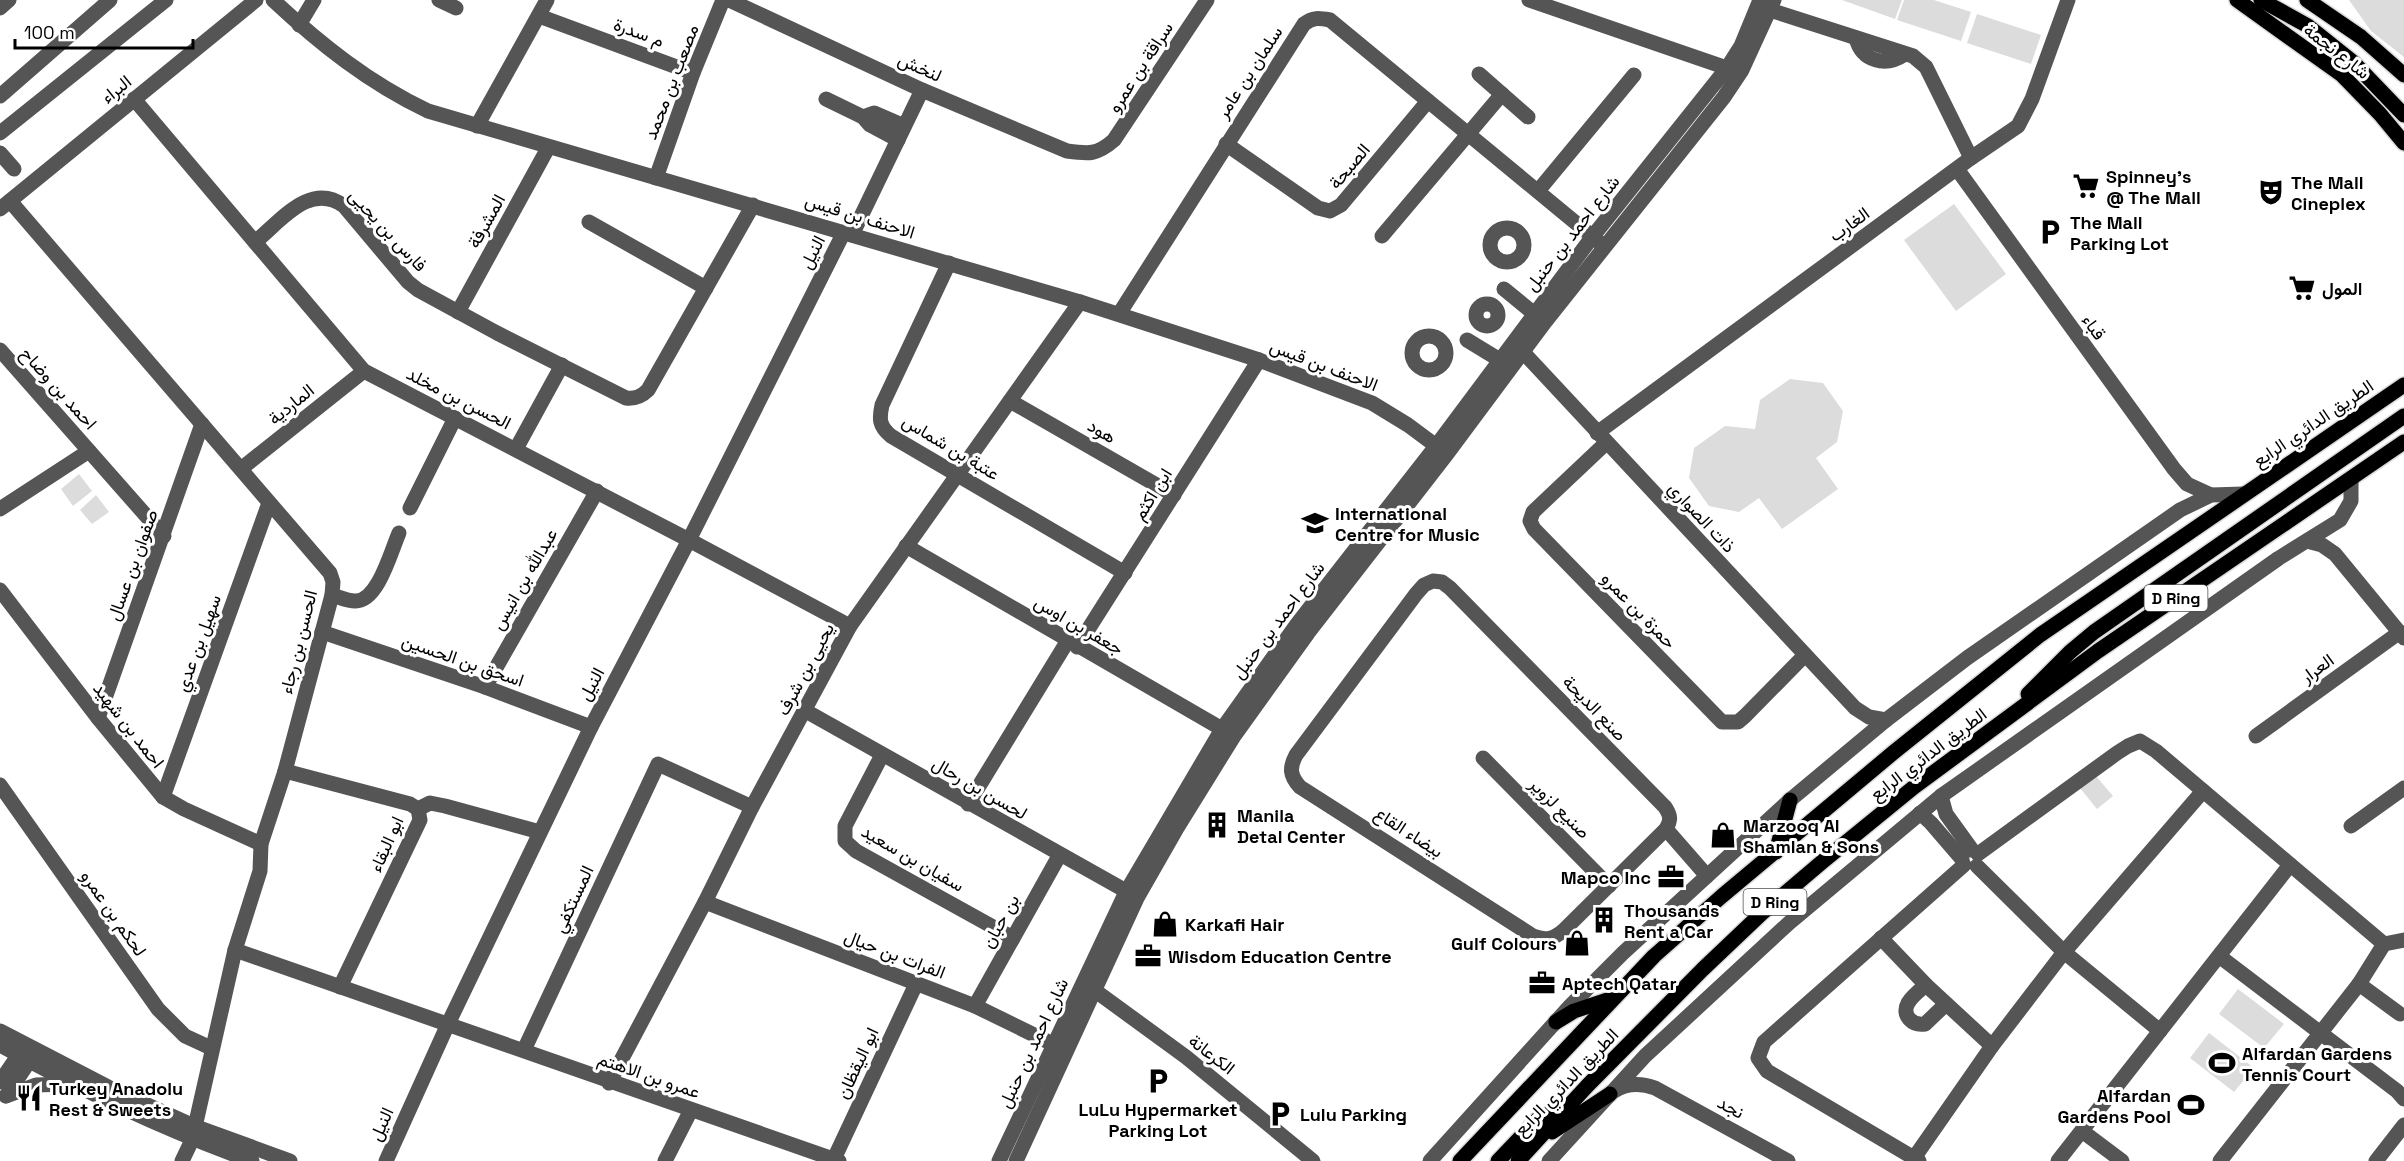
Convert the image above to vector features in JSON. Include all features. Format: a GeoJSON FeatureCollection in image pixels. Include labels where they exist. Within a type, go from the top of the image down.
{"type":"FeatureCollection","features":[{"type":"Feature","properties":{"kind":"main road","name":"شارع نجمة"},"geometry":{"type":"LineString","coordinates":[[2236,0],[2342,75],[2380,114],[2404,143]]}},
{"type":"Feature","properties":{"kind":"main road"},"geometry":{"type":"LineString","coordinates":[[2261,0],[2308,26],[2344,55],[2404,115]]}},
{"type":"Feature","properties":{"kind":"main road","name":"شارع نجمة"},"geometry":{"type":"LineString","coordinates":[[2307,0],[2361,37],[2404,75]]}},
{"type":"Feature","properties":{"kind":"main road","name":"الطريق الدائري الرابع"},"geometry":{"type":"LineString","coordinates":[[1460,1161],[1613,998],[1687,926],[1903,744],[2040,635],[2404,385]]}},
{"type":"Feature","properties":{"kind":"main road"},"geometry":{"type":"LineString","coordinates":[[2004,721],[2052,669],[2094,632],[2404,416]]}},
{"type":"Feature","properties":{"kind":"main road","name":"الطريق الدائري الرابع"},"geometry":{"type":"LineString","coordinates":[[1518,1161],[1567,1107],[1702,969],[1762,913],[1914,787],[2098,651],[2404,442]]}},
{"type":"Feature","properties":{"kind":"main road"},"geometry":{"type":"LineString","coordinates":[[1776,852],[1790,800]]}},
{"type":"Feature","properties":{"kind":"main road"},"geometry":{"type":"LineString","coordinates":[[1556,1022],[1583,1007],[1613,998]]}},
{"type":"Feature","properties":{"kind":"main road"},"geometry":{"type":"LineString","coordinates":[[1530,1147],[1610,1094]]}},
{"type":"Feature","properties":{"kind":"main road"},"geometry":{"type":"LineString","coordinates":[[1498,1161],[1539,1118],[1567,1107]]}},
{"type":"Feature","properties":{"kind":"street"},"geometry":{"type":"LineString","coordinates":[[0,8],[9,0]]}},
{"type":"Feature","properties":{"kind":"street"},"geometry":{"type":"LineString","coordinates":[[0,96],[110,0]]}},
{"type":"Feature","properties":{"kind":"street"},"geometry":{"type":"LineString","coordinates":[[0,133],[166,0]]}},
{"type":"Feature","properties":{"kind":"street","name":"البراء"},"geometry":{"type":"LineString","coordinates":[[5,205],[256,0]]}},
{"type":"Feature","properties":{"kind":"street","name":"الاحنف بن قيس"},"geometry":{"type":"LineString","coordinates":[[273,0],[299,25],[367,78],[400,98],[428,111],[1080,302],[1259,360],[1372,403],[1441,450]]}},
{"type":"Feature","properties":{"kind":"street"},"geometry":{"type":"LineString","coordinates":[[299,25],[314,0]]}},
{"type":"Feature","properties":{"kind":"street"},"geometry":{"type":"LineString","coordinates":[[439,0],[456,8]]}},
{"type":"Feature","properties":{"kind":"street"},"geometry":{"type":"LineString","coordinates":[[477,126],[547,0]]}},
{"type":"Feature","properties":{"kind":"street","name":"مصعب بن محمد"},"geometry":{"type":"LineString","coordinates":[[656,178],[693,73],[723,0]]}},
{"type":"Feature","properties":{"kind":"street","name":"لنخش"},"geometry":{"type":"LineString","coordinates":[[729,0],[922,90],[1067,151],[1100,152]]}},
{"type":"Feature","properties":{"kind":"street","name":"سراقة بن عمرو"},"geometry":{"type":"LineString","coordinates":[[1100,152],[1114,140],[1127,123],[1207,0]]}},
{"type":"Feature","properties":{"kind":"street"},"geometry":{"type":"LineString","coordinates":[[1529,0],[1734,69]]}},
{"type":"Feature","properties":{"kind":"street","name":"الغارب"},"geometry":{"type":"LineString","coordinates":[[1602,438],[1971,158],[2018,126],[2032,99],[2066,1]]}},
{"type":"Feature","properties":{"kind":"street"},"geometry":{"type":"LineString","coordinates":[[1768,4],[1921,61],[1971,158]]}},
{"type":"Feature","properties":{"kind":"street","name":"شارع احمد بن حنبل"},"geometry":{"type":"LineString","coordinates":[[999,1161],[1042,1088],[1132,895],[1177,828],[1228,733],[1297,624],[1441,450],[1598,241],[1724,97],[1734,69],[1768,4]]}},
{"type":"Feature","properties":{"kind":"street","name":"م سدرة"},"geometry":{"type":"LineString","coordinates":[[539,16],[693,73]]}},
{"type":"Feature","properties":{"kind":"street","name":"سلمان بن عامر"},"geometry":{"type":"LineString","coordinates":[[1119,314],[1304,24],[1318,17],[1330,20],[1598,241]]}},
{"type":"Feature","properties":{"kind":"street"},"geometry":{"type":"LineString","coordinates":[[1479,74],[1528,117]]}},
{"type":"Feature","properties":{"kind":"street"},"geometry":{"type":"LineString","coordinates":[[1538,191],[1634,75]]}},
{"type":"Feature","properties":{"kind":"street","name":"النيل"},"geometry":{"type":"LineString","coordinates":[[386,1161],[448,1024],[591,727],[922,90]]}},
{"type":"Feature","properties":{"kind":"street"},"geometry":{"type":"LineString","coordinates":[[1382,236],[1502,94]]}},
{"type":"Feature","properties":{"kind":"street","name":"الحسن بن مخلد"},"geometry":{"type":"LineString","coordinates":[[134,99],[364,370],[850,626]]}},
{"type":"Feature","properties":{"kind":"street"},"geometry":{"type":"LineString","coordinates":[[826,99],[863,117],[874,113],[901,133]]}},
{"type":"Feature","properties":{"kind":"street","name":"الصبحة"},"geometry":{"type":"LineString","coordinates":[[1226,144],[1318,208],[1330,211],[1341,205],[1428,101]]}},
{"type":"Feature","properties":{"kind":"street","name":"المشرفة"},"geometry":{"type":"LineString","coordinates":[[458,312],[548,148]]}},
{"type":"Feature","properties":{"kind":"street"},"geometry":{"type":"LineString","coordinates":[[0,153],[14,169]]}},
{"type":"Feature","properties":{"kind":"street","name":"قباء"},"geometry":{"type":"LineString","coordinates":[[1957,169],[2180,477],[2196,489],[2211,495]]}},
{"type":"Feature","properties":{"kind":"street","name":"فارس بن يحيى"},"geometry":{"type":"LineString","coordinates":[[255,242],[305,201],[315,197],[335,200],[344,206],[408,282],[458,312],[626,398],[638,398],[648,390],[753,205]]}},
{"type":"Feature","properties":{"kind":"street","name":"الحسن بن رجاء"},"geometry":{"type":"LineString","coordinates":[[5,205],[242,468],[330,573],[333,582],[332,595],[285,771],[261,844],[260,871],[235,950],[193,1133],[182,1161]]}},
{"type":"Feature","properties":{"kind":"street"},"geometry":{"type":"LineString","coordinates":[[589,222],[706,288]]}},
{"type":"Feature","properties":{"kind":"street"},"geometry":{"type":"LineString","coordinates":[[1446,350],[1467,340],[1478,322],[1475,315],[1478,308],[1485,303],[1493,305],[1504,289],[1508,262]]}},
{"type":"Feature","properties":{"kind":"street","name":"عتبة بن شماس"},"geometry":{"type":"LineString","coordinates":[[949,263],[882,405],[879,417],[881,427],[891,436],[1125,573]]}},
{"type":"Feature","properties":{"kind":"street"},"geometry":{"type":"LineString","coordinates":[[1504,289],[1540,318]]}},
{"type":"Feature","properties":{"kind":"street","name":"يحيى بن شرف"},"geometry":{"type":"LineString","coordinates":[[609,1083],[705,902],[752,807],[850,626],[1080,302]]}},
{"type":"Feature","properties":{"kind":"street","name":"شارع احمد بن حنبل"},"geometry":{"type":"LineString","coordinates":[[1505,363],[1523,352],[1540,318]]}},
{"type":"Feature","properties":{"kind":"street"},"geometry":{"type":"LineString","coordinates":[[1467,340],[1505,363]]}},
{"type":"Feature","properties":{"kind":"street","name":"ذات الصواري"},"geometry":{"type":"LineString","coordinates":[[1523,352],[1855,708],[1869,717],[1886,720]]}},
{"type":"Feature","properties":{"kind":"street","name":"احمد بن وضاح"},"geometry":{"type":"LineString","coordinates":[[2,355],[164,536]]}},
{"type":"Feature","properties":{"kind":"street","name":"ابن اكثم"},"geometry":{"type":"LineString","coordinates":[[968,804],[1072,644],[1125,573],[1259,360]]}},
{"type":"Feature","properties":{"kind":"street"},"geometry":{"type":"LineString","coordinates":[[516,449],[562,365]]}},
{"type":"Feature","properties":{"kind":"street","name":"الماردية"},"geometry":{"type":"LineString","coordinates":[[242,468],[364,370]]}},
{"type":"Feature","properties":{"kind":"street","name":"هود"},"geometry":{"type":"LineString","coordinates":[[1010,401],[1174,495]]}},
{"type":"Feature","properties":{"kind":"street"},"geometry":{"type":"LineString","coordinates":[[410,508],[455,418]]}},
{"type":"Feature","properties":{"kind":"street","name":"صفوان بن عسال"},"geometry":{"type":"LineString","coordinates":[[98,718],[202,424]]}},
{"type":"Feature","properties":{"kind":"street","name":"حمزة بن عمرو"},"geometry":{"type":"LineString","coordinates":[[1602,438],[1533,512],[1530,520],[1534,529],[1722,722],[1731,724],[1745,717],[1805,655]]}},
{"type":"Feature","properties":{"kind":"street","name":"احمد بن وضاح"},"geometry":{"type":"LineString","coordinates":[[0,510],[89,452]]}},
{"type":"Feature","properties":{"kind":"street"},"geometry":{"type":"LineString","coordinates":[[1549,1161],[1645,1056],[1790,923],[1941,796],[2279,558],[2345,515],[2352,494],[2351,479]]}},
{"type":"Feature","properties":{"kind":"street","name":"عبدالله بن انيس"},"geometry":{"type":"LineString","coordinates":[[485,687],[597,491]]}},
{"type":"Feature","properties":{"kind":"street"},"geometry":{"type":"LineString","coordinates":[[1430,1161],[1556,1022],[1623,953],[1790,800],[1886,720],[1966,658],[2180,510],[2211,495],[2243,494]]}},
{"type":"Feature","properties":{"kind":"street","name":"سهيل بن عدي"},"geometry":{"type":"LineString","coordinates":[[163,797],[269,502]]}},
{"type":"Feature","properties":{"kind":"street"},"geometry":{"type":"LineString","coordinates":[[2333,524],[2335,554]]}},
{"type":"Feature","properties":{"kind":"street"},"geometry":{"type":"LineString","coordinates":[[332,595],[355,601],[365,599],[374,591],[399,533]]}},
{"type":"Feature","properties":{"kind":"street"},"geometry":{"type":"LineString","coordinates":[[2307,541],[2322,545],[2335,554],[2402,635]]}},
{"type":"Feature","properties":{"kind":"street","name":"جعفر بن اوس"},"geometry":{"type":"LineString","coordinates":[[906,546],[1228,733]]}},
{"type":"Feature","properties":{"kind":"street","name":"صنع الديحة"},"geometry":{"type":"LineString","coordinates":[[1434,581],[1442,582],[1450,588],[1665,807],[1670,815],[1670,822],[1666,830]]}},
{"type":"Feature","properties":{"kind":"street","name":"بيضاء القاع"},"geometry":{"type":"LineString","coordinates":[[1434,581],[1424,585],[1416,594],[1296,755],[1291,764],[1290,773],[1300,787],[1533,936],[1549,939],[1557,936],[1666,830]]}},
{"type":"Feature","properties":{"kind":"street","name":"احمد بن شهيد"},"geometry":{"type":"LineString","coordinates":[[0,590],[98,718],[163,797],[261,844]]}},
{"type":"Feature","properties":{"kind":"street","name":"اسحق بن الحسين"},"geometry":{"type":"LineString","coordinates":[[322,632],[485,687],[591,727]]}},
{"type":"Feature","properties":{"kind":"street","name":"العرار"},"geometry":{"type":"LineString","coordinates":[[2256,736],[2402,635]]}},
{"type":"Feature","properties":{"kind":"street","name":"ذات الصواري"},"geometry":{"type":"LineString","coordinates":[[1855,708],[1862,723],[1862,740]]}},
{"type":"Feature","properties":{"kind":"street","name":"لحسن بن رحال"},"geometry":{"type":"LineString","coordinates":[[804,710],[1059,856],[1132,895]]}},
{"type":"Feature","properties":{"kind":"street"},"geometry":{"type":"LineString","coordinates":[[2204,791],[2064,952],[1992,1046],[1916,1159],[1767,1071],[1758,1058],[1764,1042],[1971,859],[2127,746],[2140,741],[2148,744],[2204,791],[2290,865],[2384,944]]}},
{"type":"Feature","properties":{"kind":"street","name":"سفيان بن سعيد"},"geometry":{"type":"LineString","coordinates":[[882,755],[845,826],[845,841],[856,852],[1013,938]]}},
{"type":"Feature","properties":{"kind":"street","name":"صنيع لزوير"},"geometry":{"type":"LineString","coordinates":[[1483,758],[1609,886]]}},
{"type":"Feature","properties":{"kind":"street","name":"المستكفي"},"geometry":{"type":"LineString","coordinates":[[524,1050],[658,764],[752,807]]}},
{"type":"Feature","properties":{"kind":"street","name":"ابو البقاء"},"geometry":{"type":"LineString","coordinates":[[285,771],[410,804],[418,809],[420,819],[340,987]]}},
{"type":"Feature","properties":{"kind":"street","name":"لحكم بن عمرو"},"geometry":{"type":"LineString","coordinates":[[0,786],[158,1009],[185,1036],[211,1048]]}},
{"type":"Feature","properties":{"kind":"street"},"geometry":{"type":"LineString","coordinates":[[2351,826],[2404,788]]}},
{"type":"Feature","properties":{"kind":"street"},"geometry":{"type":"LineString","coordinates":[[1941,796],[1946,814],[1971,859]]}},
{"type":"Feature","properties":{"kind":"street"},"geometry":{"type":"LineString","coordinates":[[418,809],[430,803],[540,832]]}},
{"type":"Feature","properties":{"kind":"street"},"geometry":{"type":"LineString","coordinates":[[1920,813],[1971,859],[2064,952],[2160,1031]]}},
{"type":"Feature","properties":{"kind":"street"},"geometry":{"type":"LineString","coordinates":[[1666,830],[1707,876]]}},
{"type":"Feature","properties":{"kind":"street","name":"بن حبان"},"geometry":{"type":"LineString","coordinates":[[975,1006],[1059,856]]}},
{"type":"Feature","properties":{"kind":"street"},"geometry":{"type":"LineString","coordinates":[[2058,1161],[2290,865]]}},
{"type":"Feature","properties":{"kind":"street","name":"الفرات بن حيال"},"geometry":{"type":"LineString","coordinates":[[705,902],[975,1006],[1061,1048]]}},
{"type":"Feature","properties":{"kind":"street"},"geometry":{"type":"LineString","coordinates":[[1881,938],[1926,985],[1992,1046]]}},
{"type":"Feature","properties":{"kind":"street"},"geometry":{"type":"LineString","coordinates":[[2220,1161],[2359,984],[2384,944],[2404,940]]}},
{"type":"Feature","properties":{"kind":"street"},"geometry":{"type":"LineString","coordinates":[[235,950],[448,1024]]}},
{"type":"Feature","properties":{"kind":"street"},"geometry":{"type":"LineString","coordinates":[[2219,956],[2404,1099]]}},
{"type":"Feature","properties":{"kind":"street","name":"ابو اليقظان"},"geometry":{"type":"LineString","coordinates":[[836,1160],[916,984]]}},
{"type":"Feature","properties":{"kind":"street"},"geometry":{"type":"LineString","coordinates":[[2359,984],[2400,1014]]}},
{"type":"Feature","properties":{"kind":"street"},"geometry":{"type":"LineString","coordinates":[[1926,985],[1907,1005],[1906,1011],[1910,1021],[1915,1024],[1925,1024],[1946,1004]]}},
{"type":"Feature","properties":{"kind":"street","name":"الكرعانة"},"geometry":{"type":"LineString","coordinates":[[1089,986],[1186,1058],[1313,1161]]}},
{"type":"Feature","properties":{"kind":"street","name":"عمرو بن الاهتم"},"geometry":{"type":"LineString","coordinates":[[448,1024],[609,1083],[836,1160]]}},
{"type":"Feature","properties":{"kind":"street"},"geometry":{"type":"LineString","coordinates":[[0,1031],[71,1084],[193,1133],[290,1161]]}},
{"type":"Feature","properties":{"kind":"street"},"geometry":{"type":"LineString","coordinates":[[0,1045],[28,1053],[252,1161]]}},
{"type":"Feature","properties":{"kind":"street"},"geometry":{"type":"LineString","coordinates":[[2,1094],[28,1053]]}},
{"type":"Feature","properties":{"kind":"street"},"geometry":{"type":"LineString","coordinates":[[1645,1056],[1646,1070],[1655,1088]]}},
{"type":"Feature","properties":{"kind":"street"},"geometry":{"type":"LineString","coordinates":[[2,1094],[36,1085],[71,1084]]}},
{"type":"Feature","properties":{"kind":"street","name":"نجد"},"geometry":{"type":"LineString","coordinates":[[1610,1094],[1627,1085],[1646,1085],[1655,1088],[1788,1161]]}},
{"type":"Feature","properties":{"kind":"street","name":"شارع احمد بن حنبل"},"geometry":{"type":"LineString","coordinates":[[1016,1161],[1042,1088]]}},
{"type":"Feature","properties":{"kind":"street"},"geometry":{"type":"LineString","coordinates":[[665,1161],[691,1110]]}},
{"type":"Feature","properties":{"kind":"street"},"geometry":{"type":"LineString","coordinates":[[2376,1161],[2404,1125]]}},
{"type":"Feature","properties":{"kind":"street"},"geometry":{"type":"LineString","coordinates":[[2082,1131],[2122,1161]]}},
{"type":"Feature","properties":{"kind":"shaded area"},"geometry":{"type":"Polygon","coordinates":[[[1842,0],[1902,0],[1895,19],[1842,0]]]}},
{"type":"Feature","properties":{"kind":"shaded area"},"geometry":{"type":"Polygon","coordinates":[[[1904,0],[1934,0],[1971,12],[1961,41],[1897,20],[1904,0]]]}},
{"type":"Feature","properties":{"kind":"shaded area"},"geometry":{"type":"Polygon","coordinates":[[[2349,0],[2404,0],[2404,57],[2371,31],[2349,0]]]}},
{"type":"Feature","properties":{"kind":"shaded area"},"geometry":{"type":"Polygon","coordinates":[[[1977,14],[2041,35],[2031,64],[1967,43],[1977,14]]]}},
{"type":"Feature","properties":{"kind":"shaded area"},"geometry":{"type":"Polygon","coordinates":[[[1954,204],[2006,274],[1956,311],[1904,240],[1954,204]]]}},
{"type":"Feature","properties":{"kind":"shaded area"},"geometry":{"type":"Polygon","coordinates":[[[1790,379],[1823,383],[1843,411],[1837,442],[1816,458],[1838,489],[1782,529],[1759,498],[1739,512],[1709,506],[1689,478],[1694,448],[1725,426],[1755,429],[1760,400],[1790,379]]]}},
{"type":"Feature","properties":{"kind":"shaded area"},"geometry":{"type":"Polygon","coordinates":[[[79,474],[92,491],[73,506],[61,489],[79,474]]]}},
{"type":"Feature","properties":{"kind":"shaded area"},"geometry":{"type":"Polygon","coordinates":[[[96,495],[109,512],[92,524],[80,510],[96,495]]]}},
{"type":"Feature","properties":{"kind":"shaded area"},"geometry":{"type":"Polygon","coordinates":[[[2095,775],[2113,796],[2097,809],[2080,788],[2095,775]]]}},
{"type":"Feature","properties":{"kind":"shaded area","name":"Alfardan Gardens Tennis Court"},"geometry":{"type":"Polygon","coordinates":[[[2238,989],[2284,1024],[2264,1048],[2219,1014],[2238,989]]]}},
{"type":"Feature","properties":{"kind":"shaded area","name":"Alfardan Gardens Tennis Court"},"geometry":{"type":"Polygon","coordinates":[[[2209,1033],[2254,1068],[2234,1092],[2190,1058],[2209,1033]]]}},
{"type":"Feature","properties":{"kind":"place","name":"Spinney's @ The Mall"},"geometry":{"type":"Point","coordinates":[2086,186]}},
{"type":"Feature","properties":{"kind":"place","name":"The Mall Cineplex"},"geometry":{"type":"Point","coordinates":[2271,192]}},
{"type":"Feature","properties":{"kind":"place","name":"The Mall Parking Lot"},"geometry":{"type":"Point","coordinates":[2050,232]}},
{"type":"Feature","properties":{"kind":"place","name":"المول"},"geometry":{"type":"Point","coordinates":[2302,288]}},
{"type":"Feature","properties":{"kind":"place","name":"International Centre for Music"},"geometry":{"type":"Point","coordinates":[1315,523]}},
{"type":"Feature","properties":{"kind":"place","name":"Manila Detal Center"},"geometry":{"type":"Point","coordinates":[1217,825]}},
{"type":"Feature","properties":{"kind":"place","name":"Marzooq Al Shamlan & Sons"},"geometry":{"type":"Point","coordinates":[1723,835]}},
{"type":"Feature","properties":{"kind":"place","name":"Mapco Inc"},"geometry":{"type":"Point","coordinates":[1671,877]}},
{"type":"Feature","properties":{"kind":"place","name":"Thousands Rent a Car"},"geometry":{"type":"Point","coordinates":[1604,920]}},
{"type":"Feature","properties":{"kind":"place","name":"Karkafi Hair"},"geometry":{"type":"Point","coordinates":[1165,924]}},
{"type":"Feature","properties":{"kind":"place","name":"Gulf Colours"},"geometry":{"type":"Point","coordinates":[1577,943]}},
{"type":"Feature","properties":{"kind":"place","name":"Wisdom Education Centre"},"geometry":{"type":"Point","coordinates":[1148,956]}},
{"type":"Feature","properties":{"kind":"place","name":"Aptech Qatar"},"geometry":{"type":"Point","coordinates":[1542,983]}},
{"type":"Feature","properties":{"kind":"place","name":"Alfardan Gardens Tennis Court"},"geometry":{"type":"Point","coordinates":[2222,1063]}},
{"type":"Feature","properties":{"kind":"place","name":"LuLu Hypermarket Parking Lot"},"geometry":{"type":"Point","coordinates":[1158,1081]}},
{"type":"Feature","properties":{"kind":"place","name":"Turkey Anadolu Rest & Sweets"},"geometry":{"type":"Point","coordinates":[29,1098]}},
{"type":"Feature","properties":{"kind":"place","name":"Alfardan Gardens Pool"},"geometry":{"type":"Point","coordinates":[2191,1105]}},
{"type":"Feature","properties":{"kind":"place","name":"Lulu Parking"},"geometry":{"type":"Point","coordinates":[1280,1114]}}]}
